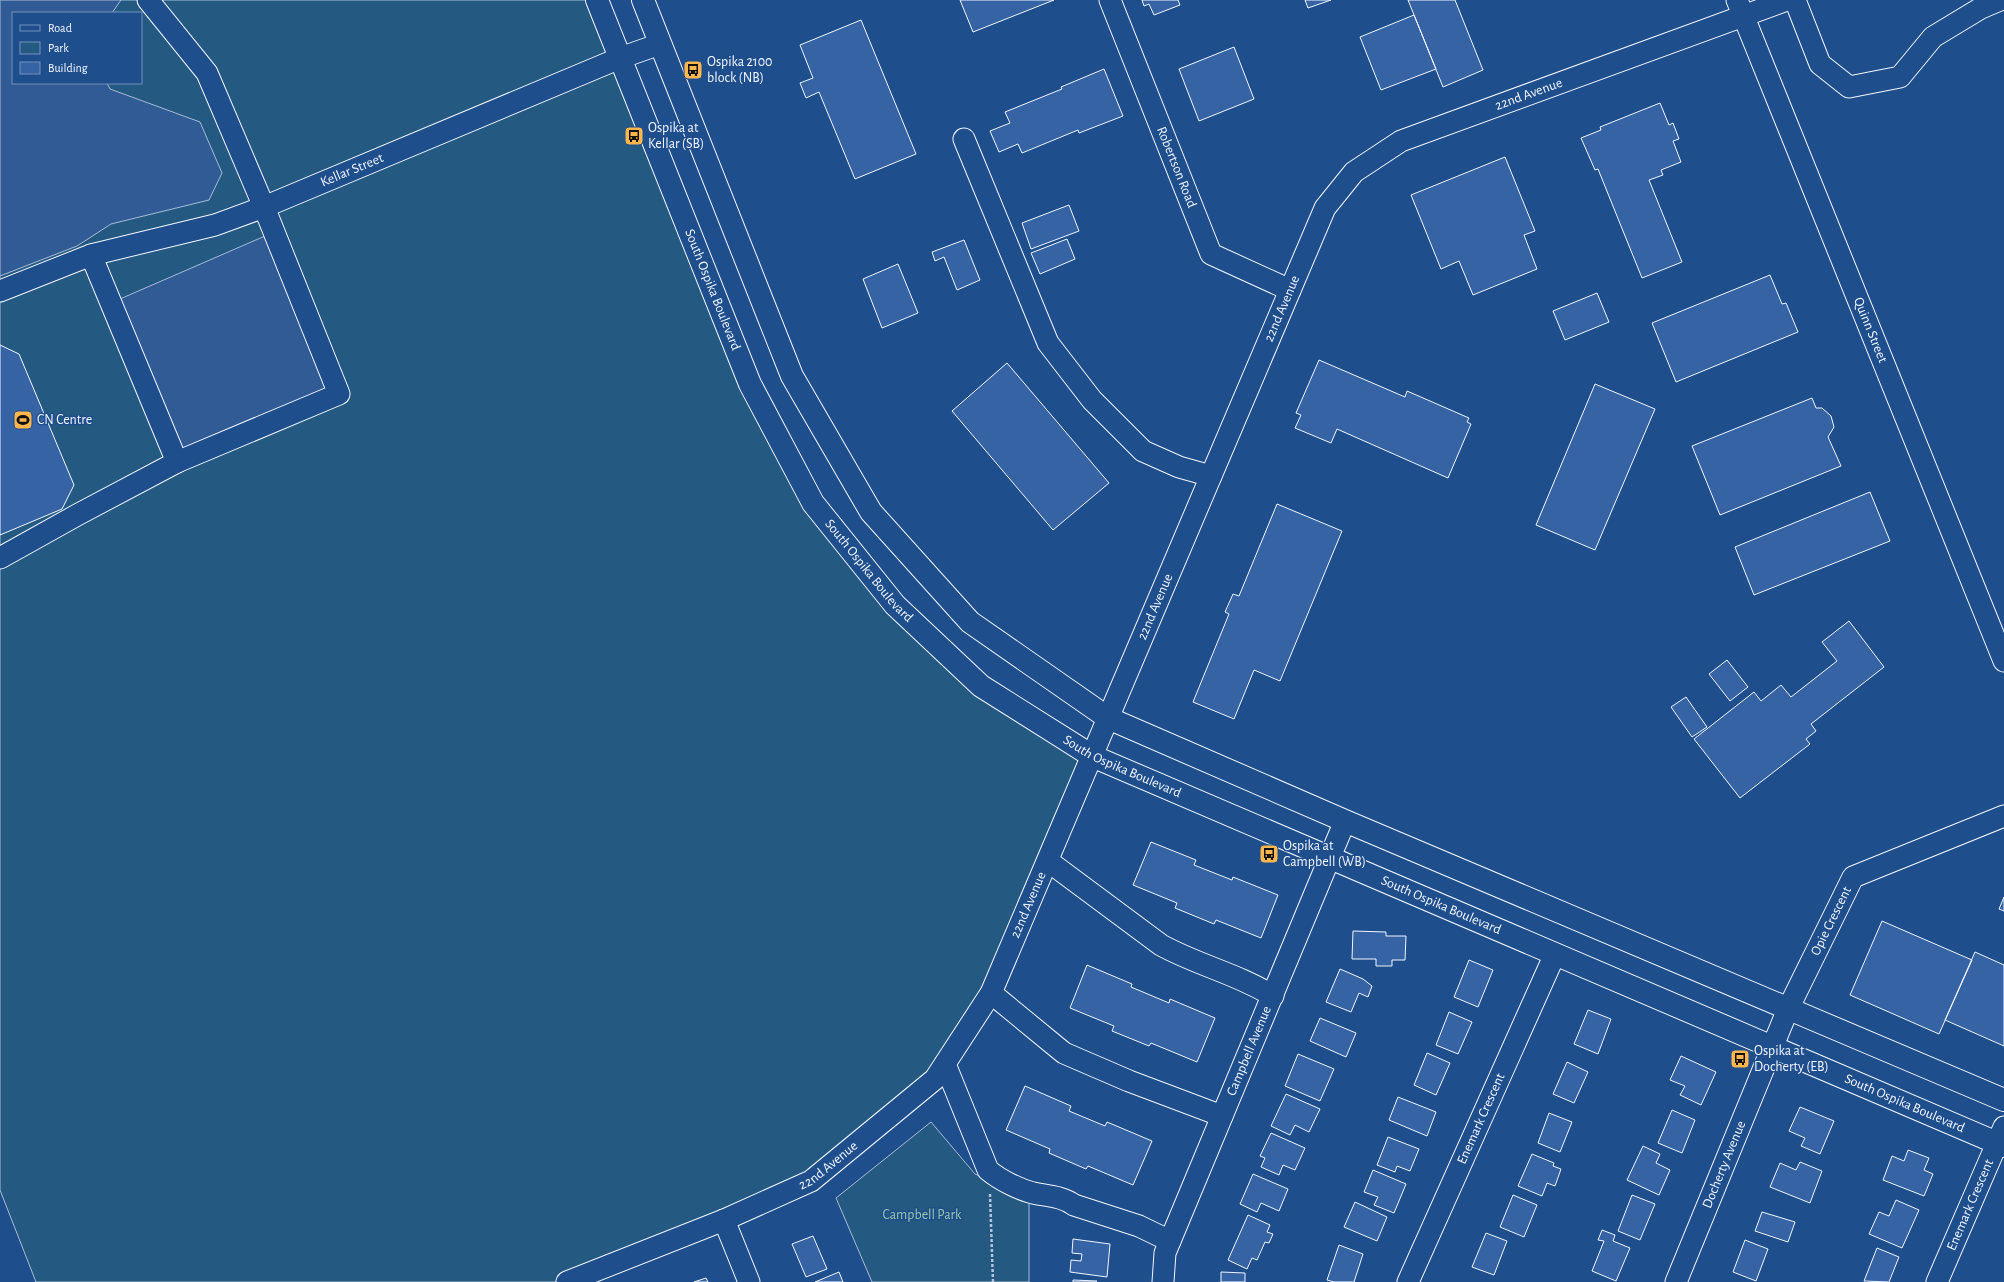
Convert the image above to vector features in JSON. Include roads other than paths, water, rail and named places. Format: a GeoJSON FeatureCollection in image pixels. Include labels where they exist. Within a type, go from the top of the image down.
{"type":"FeatureCollection","features":[{"type":"Feature","properties":{"kind":"main road","name":"South Ospika Boulevard"},"geometry":{"type":"LineString","coordinates":[[597,0],[750,384],[814,502],[895,605],[981,686],[1092,756],[1773,1047],[2002,1139]]}},
{"type":"Feature","properties":{"kind":"main road"},"geometry":{"type":"LineString","coordinates":[[643,0],[792,376],[871,512],[970,622],[1108,718],[1345,821],[2004,1100]]}},
{"type":"Feature","properties":{"kind":"street"},"geometry":{"type":"LineString","coordinates":[[0,558],[177,462],[339,394],[264,206],[207,73],[148,0]]}},
{"type":"Feature","properties":{"kind":"street","name":"Robertson Road"},"geometry":{"type":"LineString","coordinates":[[1110,0],[1211,254],[1290,290]]}},
{"type":"Feature","properties":{"kind":"street","name":"22nd Avenue"},"geometry":{"type":"LineString","coordinates":[[567,1282],[724,1220],[811,1181],[935,1079],[991,993],[1325,208],[1354,172],[1400,141],[1740,8],[1787,0]]}},
{"type":"Feature","properties":{"kind":"street"},"geometry":{"type":"LineString","coordinates":[[1795,0],[1820,64],[1849,87],[1900,77],[1933,37],[1981,8],[2000,0]]}},
{"type":"Feature","properties":{"kind":"street","name":"Quinn Street"},"geometry":{"type":"LineString","coordinates":[[1740,8],[2004,661]]}},
{"type":"Feature","properties":{"kind":"street","name":"Kellar Street"},"geometry":{"type":"LineString","coordinates":[[0,291],[92,255],[215,225],[620,58],[660,44]]}},
{"type":"Feature","properties":{"kind":"street"},"geometry":{"type":"LineString","coordinates":[[964,139],[1048,343],[1092,400],[1142,451],[1179,467],[1211,476]]}},
{"type":"Feature","properties":{"kind":"street"},"geometry":{"type":"LineString","coordinates":[[92,255],[177,462]]}},
{"type":"Feature","properties":{"kind":"street","name":"Opie Crescent"},"geometry":{"type":"LineString","coordinates":[[1773,1047],[1788,1009],[1853,877],[2004,816]]}},
{"type":"Feature","properties":{"kind":"street","name":"Campbell Avenue"},"geometry":{"type":"LineString","coordinates":[[1164,1282],[1165,1253],[1345,821]]}},
{"type":"Feature","properties":{"kind":"street"},"geometry":{"type":"LineString","coordinates":[[1048,861],[1161,945],[1180,956],[1197,961],[1261,988],[1273,996]]}},
{"type":"Feature","properties":{"kind":"street","name":"Enemark Crescent"},"geometry":{"type":"LineString","coordinates":[[1408,1282],[1555,954]]}},
{"type":"Feature","properties":{"kind":"street"},"geometry":{"type":"LineString","coordinates":[[991,993],[1064,1053],[1129,1081],[1222,1116]]}},
{"type":"Feature","properties":{"kind":"street","name":"Docherty Avenue"},"geometry":{"type":"LineString","coordinates":[[1676,1282],[1773,1047]]}},
{"type":"Feature","properties":{"kind":"street"},"geometry":{"type":"LineString","coordinates":[[945,1064],[988,1170],[1001,1180],[1030,1192],[1066,1199],[1074,1205],[1139,1226],[1170,1241]]}},
{"type":"Feature","properties":{"kind":"street","name":"Enemark Crescent"},"geometry":{"type":"LineString","coordinates":[[1938,1282],[2002,1139]]}},
{"type":"Feature","properties":{"kind":"street"},"geometry":{"type":"LineString","coordinates":[[724,1220],[749,1282]]}},
{"type":"Feature","properties":{"kind":"place","name":"Ospika 2100 block (NB)"},"geometry":{"type":"Point","coordinates":[693,70]}},
{"type":"Feature","properties":{"kind":"place","name":"Ospika at Kellar (SB)"},"geometry":{"type":"Point","coordinates":[634,136]}},
{"type":"Feature","properties":{"kind":"place","name":"CN Centre"},"geometry":{"type":"Point","coordinates":[23,420]}},
{"type":"Feature","properties":{"kind":"place","name":"Ospika at Campbell (WB)"},"geometry":{"type":"Point","coordinates":[1269,854]}},
{"type":"Feature","properties":{"kind":"place","name":"Ospika at Docherty (EB)"},"geometry":{"type":"Point","coordinates":[1740,1059]}},
{"type":"Feature","properties":{"kind":"park label","name":"Campbell Park"},"geometry":{"type":"Point","coordinates":[922,1215]}}]}
